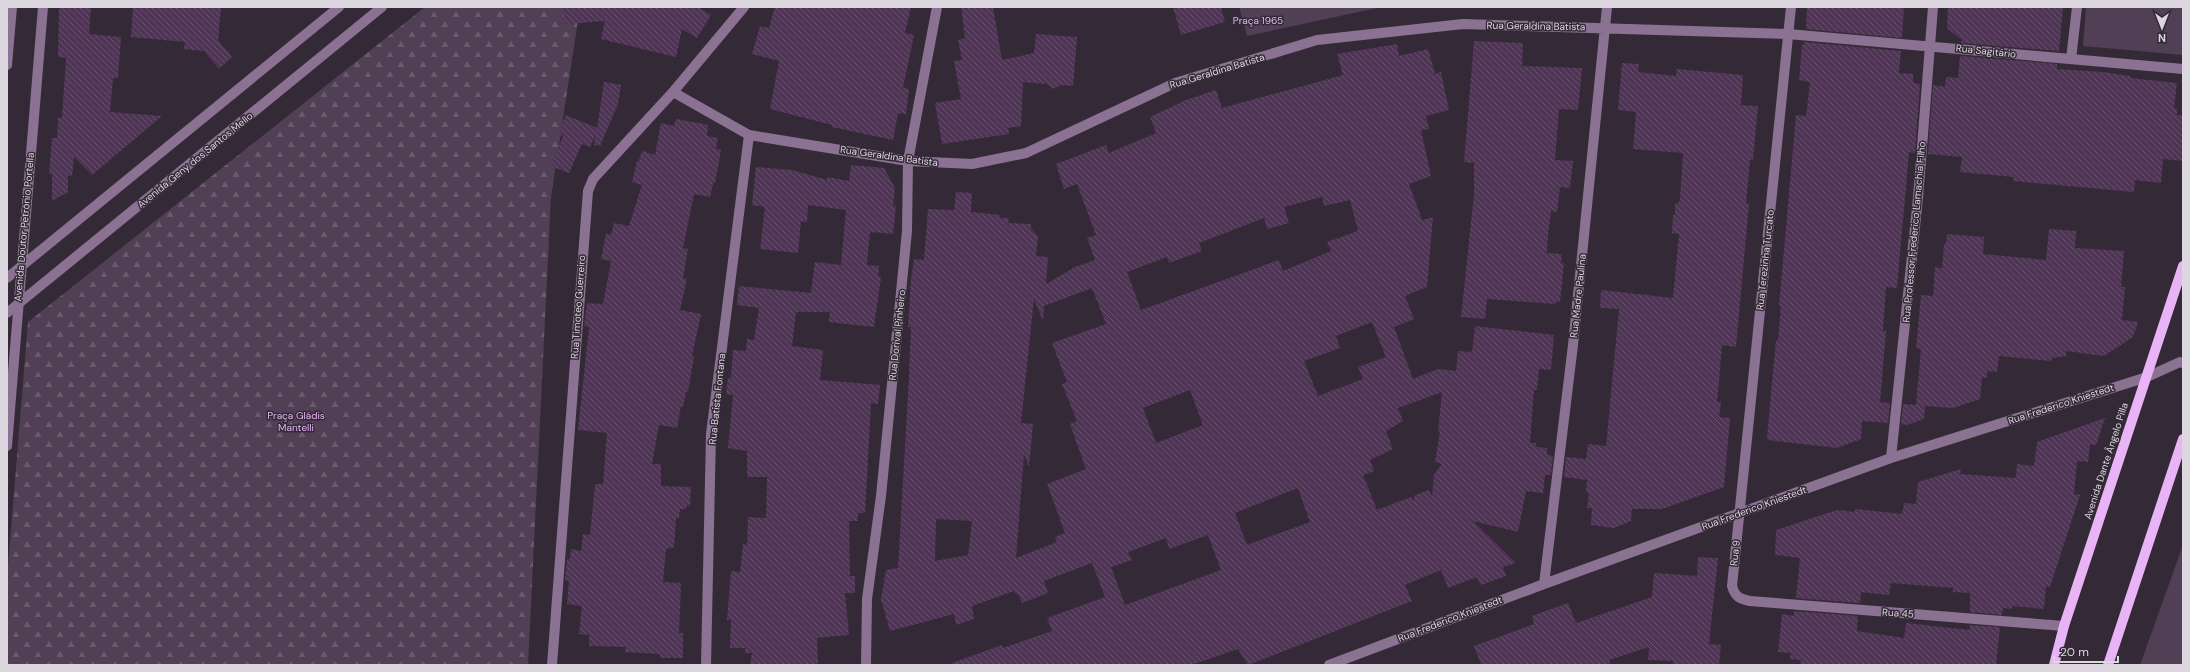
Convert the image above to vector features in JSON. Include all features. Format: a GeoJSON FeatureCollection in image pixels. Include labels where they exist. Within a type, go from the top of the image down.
{"type":"FeatureCollection","features":[{"type":"Feature","properties":{"kind":"main road","name":"Avenida Dante Ângelo Pilla"},"geometry":{"type":"LineString","coordinates":[[2054,665],[2064,626],[2183,266]]}},
{"type":"Feature","properties":{"kind":"main road"},"geometry":{"type":"LineString","coordinates":[[2108,665],[2183,439]]}},
{"type":"Feature","properties":{"kind":"street"},"geometry":{"type":"LineString","coordinates":[[7,65],[12,7]]}},
{"type":"Feature","properties":{"kind":"street","name":"Avenida Doutor Petrônio Portella"},"geometry":{"type":"LineString","coordinates":[[7,446],[20,268],[43,7]]}},
{"type":"Feature","properties":{"kind":"street"},"geometry":{"type":"LineString","coordinates":[[7,278],[339,7]]}},
{"type":"Feature","properties":{"kind":"street","name":"Avenida Geny dos Santos Mello"},"geometry":{"type":"LineString","coordinates":[[7,313],[382,7]]}},
{"type":"Feature","properties":{"kind":"street","name":"Rua Timoteo Guerreiro"},"geometry":{"type":"LineString","coordinates":[[552,665],[588,190],[593,179],[673,92],[744,7]]}},
{"type":"Feature","properties":{"kind":"street","name":"Rua Dorival Pinheiro"},"geometry":{"type":"LineString","coordinates":[[866,664],[868,599],[881,496],[907,231],[908,161],[937,7]]}},
{"type":"Feature","properties":{"kind":"street","name":"Rua Madre Paulina"},"geometry":{"type":"LineString","coordinates":[[1544,584],[1573,345],[1607,7]]}},
{"type":"Feature","properties":{"kind":"street","name":"Rua Terezinha Turcato"},"geometry":{"type":"LineString","coordinates":[[1739,513],[1790,7]]}},
{"type":"Feature","properties":{"kind":"street","name":"Rua Professor Frederico Lamachia Filho"},"geometry":{"type":"LineString","coordinates":[[1892,458],[1918,198],[1933,7]]}},
{"type":"Feature","properties":{"kind":"street"},"geometry":{"type":"LineString","coordinates":[[2071,59],[2077,7]]}},
{"type":"Feature","properties":{"kind":"street","name":"Rua Geraldina Batista"},"geometry":{"type":"LineString","coordinates":[[673,92],[749,135],[908,161],[972,164],[1026,153],[1175,83],[1317,40],[1463,24],[1788,34]]}},
{"type":"Feature","properties":{"kind":"street","name":"Rua Sagitário"},"geometry":{"type":"LineString","coordinates":[[1788,34],[1930,45],[2183,69]]}},
{"type":"Feature","properties":{"kind":"street","name":"Rua Batista Fontana"},"geometry":{"type":"LineString","coordinates":[[706,665],[711,434],[749,135]]}},
{"type":"Feature","properties":{"kind":"street","name":"Rua Frederico Kniestedt"},"geometry":{"type":"LineString","coordinates":[[1330,665],[1544,584],[1892,458],[2146,377],[2180,362],[2183,363]]}},
{"type":"Feature","properties":{"kind":"street","name":"Rua 9"},"geometry":{"type":"LineString","coordinates":[[1734,593],[1732,586],[1739,513]]}},
{"type":"Feature","properties":{"kind":"street","name":"Rua 45"},"geometry":{"type":"LineString","coordinates":[[1734,593],[1740,599],[1750,601],[2064,626]]}},
{"type":"Feature","properties":{"kind":"green space","name":"Praça Gládis Mantelli"},"geometry":{"type":"Polygon","coordinates":[[[425,7],[580,7],[551,197],[528,665],[7,665],[7,578],[28,322],[425,7]]]}},
{"type":"Feature","properties":{"kind":"green space","name":"Praça 1965"},"geometry":{"type":"Polygon","coordinates":[[[1239,7],[1382,7],[1247,36],[1239,7]]]}},
{"type":"Feature","properties":{"kind":"green space"},"geometry":{"type":"Polygon","coordinates":[[[2086,7],[2183,7],[2183,55],[2083,46],[2086,7]]]}},
{"type":"Feature","properties":{"kind":"green space"},"geometry":{"type":"Polygon","coordinates":[[[2183,545],[2183,665],[2140,665],[2183,545]]]}},
{"type":"Feature","properties":{"kind":"building"},"geometry":{"type":"Polygon","coordinates":[[[59,7],[91,7],[89,34],[121,37],[118,78],[113,78],[110,112],[162,116],[92,175],[74,157],[72,176],[68,176],[68,192],[52,201],[52,174],[49,174],[52,138],[57,138],[58,118],[62,118],[66,58],[58,57],[59,7]]]}},
{"type":"Feature","properties":{"kind":"building"},"geometry":{"type":"Polygon","coordinates":[[[133,7],[221,7],[218,40],[232,57],[219,69],[204,51],[184,49],[185,42],[131,37],[133,7]]]}},
{"type":"Feature","properties":{"kind":"building"},"geometry":{"type":"Polygon","coordinates":[[[563,7],[698,7],[711,15],[697,38],[682,29],[676,57],[601,39],[605,21],[565,24],[563,7]]]}},
{"type":"Feature","properties":{"kind":"building"},"geometry":{"type":"Polygon","coordinates":[[[775,7],[911,7],[905,33],[914,35],[903,88],[909,89],[906,114],[898,113],[893,140],[832,127],[832,125],[770,109],[779,61],[752,54],[760,26],[769,28],[775,7]]]}},
{"type":"Feature","properties":{"kind":"building"},"geometry":{"type":"Polygon","coordinates":[[[961,7],[993,7],[1002,60],[1034,53],[1036,34],[1077,37],[1073,86],[1061,85],[1053,89],[1047,84],[1023,82],[1021,126],[1008,128],[1009,134],[942,144],[935,103],[961,99],[954,61],[962,60],[958,40],[965,38],[961,7]]]}},
{"type":"Feature","properties":{"kind":"building"},"geometry":{"type":"Polygon","coordinates":[[[1173,7],[1221,7],[1225,22],[1181,35],[1173,7]]]}},
{"type":"Feature","properties":{"kind":"building"},"geometry":{"type":"Polygon","coordinates":[[[1807,7],[1904,7],[1902,38],[1806,29],[1807,7]]]}},
{"type":"Feature","properties":{"kind":"building"},"geometry":{"type":"Polygon","coordinates":[[[1948,7],[2063,7],[2059,51],[1961,43],[1962,40],[1947,28],[1948,7]]]}},
{"type":"Feature","properties":{"kind":"building"},"geometry":{"type":"Polygon","coordinates":[[[1474,41],[1523,43],[1522,66],[1582,68],[1578,110],[1559,109],[1555,160],[1573,161],[1570,188],[1560,187],[1557,212],[1551,211],[1548,236],[1547,253],[1562,254],[1561,263],[1564,263],[1560,302],[1556,302],[1556,304],[1487,299],[1485,319],[1461,317],[1474,195],[1474,163],[1464,162],[1474,41]]]}},
{"type":"Feature","properties":{"kind":"building"},"geometry":{"type":"Polygon","coordinates":[[[1804,42],[1901,51],[1899,73],[1913,74],[1913,83],[1920,84],[1915,153],[1909,152],[1897,288],[1886,287],[1883,331],[1886,331],[1880,402],[1890,403],[1888,423],[1862,421],[1861,439],[1837,448],[1768,440],[1767,437],[1776,340],[1778,341],[1781,306],[1779,306],[1796,115],[1806,116],[1810,82],[1799,80],[1802,45],[1804,45],[1804,42]]]}},
{"type":"Feature","properties":{"kind":"building"},"geometry":{"type":"Polygon","coordinates":[[[1397,44],[1399,56],[1428,49],[1435,74],[1441,72],[1449,110],[1426,116],[1429,129],[1421,130],[1431,176],[1409,184],[1422,220],[1433,217],[1427,287],[1405,296],[1414,319],[1394,327],[1413,379],[1438,369],[1456,371],[1458,351],[1472,352],[1475,326],[1554,335],[1551,370],[1539,369],[1537,390],[1534,390],[1530,443],[1536,443],[1536,447],[1547,448],[1547,455],[1553,456],[1551,475],[1545,475],[1543,493],[1526,491],[1518,532],[1473,521],[1516,563],[1503,567],[1506,576],[1481,585],[1477,577],[1448,588],[1441,570],[1405,585],[1412,601],[1248,665],[1238,649],[1191,665],[952,665],[952,663],[1002,645],[1003,648],[1052,631],[1047,618],[1105,597],[1092,563],[1044,581],[1048,593],[1022,603],[1018,594],[1016,595],[1014,591],[972,606],[974,619],[956,625],[954,614],[890,631],[881,599],[886,570],[898,568],[909,377],[911,327],[908,327],[911,280],[914,259],[924,260],[928,209],[954,210],[956,192],[972,193],[971,212],[1000,215],[1000,218],[1009,218],[1008,223],[1031,224],[1031,229],[1038,236],[1036,256],[1048,257],[1046,284],[1075,267],[1095,260],[1087,238],[1096,235],[1077,184],[1064,189],[1056,164],[1106,145],[1109,153],[1156,133],[1150,117],[1186,100],[1216,90],[1222,108],[1343,75],[1337,54],[1397,44]],[[1322,197],[1284,207],[1289,223],[1267,229],[1264,218],[1199,243],[1202,251],[1169,263],[1167,257],[1127,272],[1141,310],[1279,260],[1283,271],[1331,251],[1327,242],[1358,231],[1350,200],[1324,206],[1322,197]],[[1092,288],[1044,306],[1043,321],[1034,299],[1021,423],[1033,424],[1029,467],[1024,454],[1016,558],[1057,542],[1055,537],[1065,533],[1047,484],[1086,469],[1070,424],[1077,421],[1062,384],[1067,382],[1052,343],[1106,324],[1092,288]],[[1372,322],[1336,336],[1340,348],[1304,361],[1318,396],[1363,379],[1358,367],[1386,357],[1372,322]],[[1190,390],[1143,408],[1156,443],[1203,425],[1190,390]],[[1442,392],[1398,408],[1403,421],[1386,431],[1393,449],[1370,460],[1374,471],[1363,475],[1377,510],[1411,497],[1413,501],[1415,495],[1429,490],[1432,497],[1434,475],[1442,464],[1435,462],[1440,431],[1438,432],[1442,392]],[[1298,488],[1235,513],[1247,545],[1310,522],[1298,488]],[[936,519],[935,561],[968,555],[972,521],[936,519]],[[1208,535],[1169,549],[1166,538],[1128,552],[1132,560],[1111,567],[1125,605],[1221,570],[1208,535]]]}},
{"type":"Feature","properties":{"kind":"building"},"geometry":{"type":"Polygon","coordinates":[[[1960,56],[2057,64],[2057,69],[2103,72],[2130,76],[2130,78],[2177,83],[2174,108],[2177,108],[2177,115],[2183,116],[2183,161],[2163,159],[2161,183],[2135,180],[2134,192],[2013,181],[2014,177],[1960,172],[1962,157],[1928,154],[1933,85],[1945,87],[1946,77],[1958,78],[1960,56]]]}},
{"type":"Feature","properties":{"kind":"building"},"geometry":{"type":"Polygon","coordinates":[[[1622,63],[1639,64],[1638,72],[1676,76],[1677,69],[1743,75],[1741,105],[1758,106],[1753,160],[1750,160],[1746,204],[1749,204],[1736,347],[1722,345],[1717,402],[1721,402],[1719,417],[1730,418],[1724,487],[1662,509],[1632,509],[1631,521],[1614,528],[1591,525],[1592,508],[1587,508],[1589,493],[1586,492],[1587,480],[1564,477],[1566,457],[1586,459],[1588,444],[1606,446],[1619,309],[1600,308],[1601,290],[1673,298],[1679,234],[1672,233],[1673,215],[1675,215],[1675,203],[1678,204],[1680,198],[1683,153],[1633,149],[1636,112],[1618,110],[1622,63]]]}},
{"type":"Feature","properties":{"kind":"building"},"geometry":{"type":"Polygon","coordinates":[[[604,82],[621,85],[618,104],[600,146],[594,145],[595,135],[590,147],[582,144],[569,173],[551,166],[563,136],[558,134],[566,115],[597,128],[604,82]]]}},
{"type":"Feature","properties":{"kind":"building"},"geometry":{"type":"Polygon","coordinates":[[[676,119],[708,125],[707,136],[718,138],[716,149],[721,150],[715,183],[713,183],[710,197],[694,194],[683,248],[688,249],[683,278],[687,279],[680,310],[701,314],[692,356],[694,357],[688,392],[686,392],[683,407],[681,406],[677,428],[659,425],[652,464],[661,464],[661,486],[691,487],[690,506],[687,505],[686,509],[680,509],[679,518],[676,518],[674,547],[666,549],[663,582],[681,583],[679,633],[683,633],[683,658],[660,658],[660,654],[625,652],[626,647],[589,646],[589,635],[579,634],[582,606],[567,604],[569,581],[565,580],[567,559],[570,559],[571,549],[581,551],[583,534],[590,535],[595,484],[603,484],[607,433],[578,430],[589,327],[584,326],[587,303],[603,304],[611,261],[601,259],[606,234],[611,235],[614,223],[629,226],[642,185],[632,182],[637,161],[639,161],[642,151],[655,155],[661,123],[674,126],[676,119]]]}},
{"type":"Feature","properties":{"kind":"building"},"geometry":{"type":"Polygon","coordinates":[[[851,165],[884,168],[895,188],[893,206],[896,206],[893,234],[870,232],[867,265],[879,266],[878,276],[881,277],[874,327],[829,322],[830,312],[796,312],[792,346],[823,350],[820,380],[880,385],[878,404],[871,403],[865,513],[858,513],[858,521],[849,521],[850,576],[855,576],[855,593],[845,593],[849,635],[817,638],[818,665],[750,665],[752,653],[745,653],[745,648],[730,648],[731,620],[727,620],[731,571],[740,572],[743,544],[747,545],[748,517],[766,518],[767,477],[747,477],[747,451],[728,448],[733,395],[726,394],[728,378],[731,378],[733,350],[746,351],[747,339],[754,340],[759,308],[737,305],[739,286],[811,293],[815,262],[841,265],[846,210],[808,205],[807,222],[801,221],[798,253],[760,249],[765,207],[752,205],[756,167],[792,170],[827,180],[827,177],[849,181],[851,165]]]}},
{"type":"Feature","properties":{"kind":"building"},"geometry":{"type":"Polygon","coordinates":[[[2049,229],[2076,231],[2075,248],[2124,251],[2121,287],[2125,287],[2122,320],[2138,322],[2133,337],[2104,356],[2066,351],[2066,356],[2052,358],[2051,361],[1999,356],[1997,372],[1987,371],[1987,378],[1982,377],[1980,399],[1953,408],[1925,406],[1924,419],[1907,425],[1901,424],[1903,404],[1916,405],[1921,349],[1916,348],[1921,295],[1933,296],[1935,267],[1942,268],[1944,244],[1946,244],[1947,234],[1984,237],[1983,254],[2046,260],[2049,229]]]}},
{"type":"Feature","properties":{"kind":"building"},"geometry":{"type":"Polygon","coordinates":[[[2105,418],[2096,445],[2090,444],[2088,462],[2077,461],[2074,494],[2080,495],[2050,587],[2046,586],[2044,609],[2012,606],[2012,609],[2003,608],[2002,615],[1970,612],[1970,593],[1953,592],[1953,588],[1891,583],[1889,595],[1861,592],[1860,603],[1796,598],[1800,558],[1775,555],[1776,530],[1837,510],[1855,512],[1855,509],[1902,514],[1904,503],[1916,504],[1918,482],[1961,469],[1960,474],[2016,478],[2017,464],[2034,466],[2037,442],[2105,418]]]}},
{"type":"Feature","properties":{"kind":"building"},"geometry":{"type":"Polygon","coordinates":[[[1698,557],[1718,558],[1709,644],[1721,645],[1719,665],[1673,665],[1673,661],[1648,660],[1649,647],[1609,660],[1611,665],[1481,665],[1474,646],[1534,624],[1532,616],[1568,603],[1576,623],[1652,597],[1654,573],[1697,576],[1698,557]]]}},
{"type":"Feature","properties":{"kind":"building"},"geometry":{"type":"Polygon","coordinates":[[[1794,611],[1858,616],[1857,631],[1904,638],[1906,623],[1970,630],[1970,625],[2000,627],[1996,665],[1800,665],[1801,660],[1790,659],[1791,653],[1778,652],[1782,614],[1794,616],[1794,611]]]}}]}
